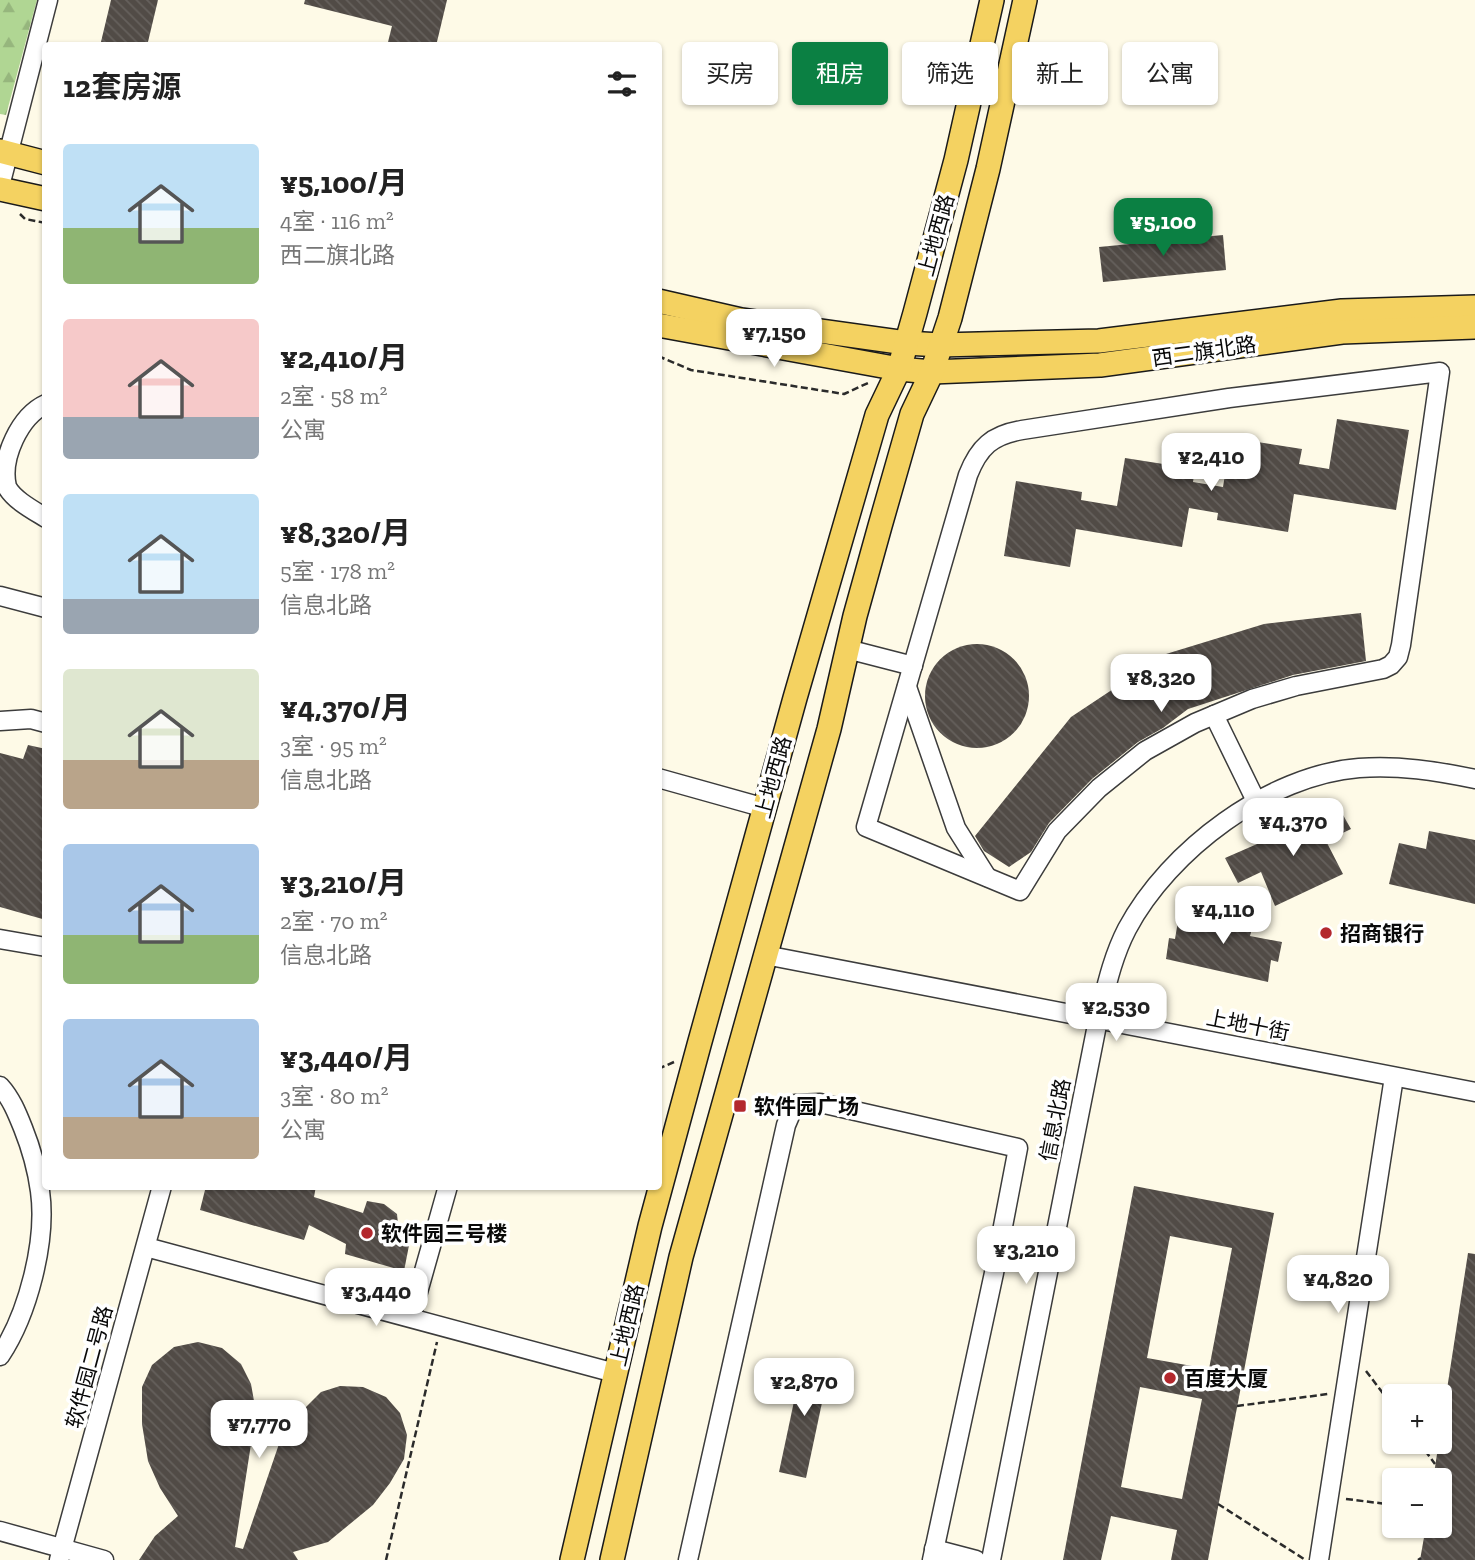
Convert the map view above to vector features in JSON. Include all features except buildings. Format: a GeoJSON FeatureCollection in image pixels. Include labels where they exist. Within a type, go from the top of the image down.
{"type":"FeatureCollection","features":[{"type":"Feature","properties":{"kind":"main road","name":"上地西路"},"geometry":{"type":"LineString","coordinates":[[662,1182],[877,415],[899,369],[906,344],[956,160],[992,0]]}},
{"type":"Feature","properties":{"kind":"main road","name":"上地西路"},"geometry":{"type":"LineString","coordinates":[[612,1560],[681,1257],[829,729],[912,414],[932,372],[950,318],[981,196],[1025,0]]}},
{"type":"Feature","properties":{"kind":"main road"},"geometry":{"type":"LineString","coordinates":[[4,152],[42,162]]}},
{"type":"Feature","properties":{"kind":"main road"},"geometry":{"type":"LineString","coordinates":[[0,187],[42,198]]}},
{"type":"Feature","properties":{"kind":"main road","name":"西二旗北路"},"geometry":{"type":"LineString","coordinates":[[662,302],[741,320],[906,344],[940,345],[1099,341],[1342,310],[1475,307]]}},
{"type":"Feature","properties":{"kind":"main road","name":"西二旗北路"},"geometry":{"type":"LineString","coordinates":[[662,325],[899,369],[932,372],[1100,365],[1342,332],[1475,327]]}},
{"type":"Feature","properties":{"kind":"main road","name":"上地西路"},"geometry":{"type":"LineString","coordinates":[[572,1560],[660,1190]]}},
{"type":"Feature","properties":{"kind":"street"},"geometry":{"type":"LineString","coordinates":[[0,187],[4,152],[48,0]]}},
{"type":"Feature","properties":{"kind":"street"},"geometry":{"type":"LineString","coordinates":[[1440,372],[1398,657],[1383,669],[1296,686],[1252,699],[1195,723],[1145,751],[1099,788],[1057,831],[1020,891],[866,827],[906,687],[968,475],[975,457],[1004,433],[1228,398],[1440,372]]}},
{"type":"Feature","properties":{"kind":"street"},"geometry":{"type":"LineString","coordinates":[[42,406],[35,409],[14,432],[2,454],[2,472],[6,486],[12,494],[42,515]]}},
{"type":"Feature","properties":{"kind":"street"},"geometry":{"type":"LineString","coordinates":[[0,596],[42,607]]}},
{"type":"Feature","properties":{"kind":"street"},"geometry":{"type":"LineString","coordinates":[[848,649],[913,666]]}},
{"type":"Feature","properties":{"kind":"street"},"geometry":{"type":"LineString","coordinates":[[906,687],[956,828],[987,877]]}},
{"type":"Feature","properties":{"kind":"street"},"geometry":{"type":"LineString","coordinates":[[1214,715],[1256,803]]}},
{"type":"Feature","properties":{"kind":"street"},"geometry":{"type":"LineString","coordinates":[[0,721],[31,719],[42,722]]}},
{"type":"Feature","properties":{"kind":"street","name":"信息北路"},"geometry":{"type":"LineString","coordinates":[[991,1560],[1098,1020],[1114,959],[1128,927],[1158,885],[1192,848],[1224,822],[1287,786],[1320,775],[1357,768],[1402,767],[1475,779]]}},
{"type":"Feature","properties":{"kind":"street"},"geometry":{"type":"LineString","coordinates":[[662,779],[765,808]]}},
{"type":"Feature","properties":{"kind":"street"},"geometry":{"type":"LineString","coordinates":[[0,939],[42,946]]}},
{"type":"Feature","properties":{"kind":"street","name":"上地十街"},"geometry":{"type":"LineString","coordinates":[[765,955],[1475,1092]]}},
{"type":"Feature","properties":{"kind":"street"},"geometry":{"type":"LineString","coordinates":[[1319,1560],[1394,1077]]}},
{"type":"Feature","properties":{"kind":"street"},"geometry":{"type":"LineString","coordinates":[[0,1086],[18,1115],[31,1150],[40,1194],[40,1226],[36,1261],[27,1296],[15,1330],[0,1356]]}},
{"type":"Feature","properties":{"kind":"street"},"geometry":{"type":"LineString","coordinates":[[688,1560],[786,1125],[795,1104],[820,1103],[1018,1148],[933,1555],[976,1560]]}},
{"type":"Feature","properties":{"kind":"street","name":"软件园二号路"},"geometry":{"type":"LineString","coordinates":[[61,1554],[161,1190]]}},
{"type":"Feature","properties":{"kind":"street"},"geometry":{"type":"LineString","coordinates":[[411,1317],[447,1190]]}},
{"type":"Feature","properties":{"kind":"street"},"geometry":{"type":"LineString","coordinates":[[146,1247],[615,1373]]}},
{"type":"Feature","properties":{"kind":"street"},"geometry":{"type":"LineString","coordinates":[[0,1531],[61,1554],[104,1560]]}},
{"type":"Feature","properties":{"kind":"path"},"geometry":{"type":"LineString","coordinates":[[662,358],[691,370],[844,394],[899,369]]}},
{"type":"Feature","properties":{"kind":"path"},"geometry":{"type":"LineString","coordinates":[[386,1560],[441,1325]]}},
{"type":"Feature","properties":{"kind":"path"},"geometry":{"type":"LineString","coordinates":[[1351,1352],[1382,1392]]}},
{"type":"Feature","properties":{"kind":"path"},"geometry":{"type":"LineString","coordinates":[[1237,1406],[1345,1392]]}},
{"type":"Feature","properties":{"kind":"path"},"geometry":{"type":"LineString","coordinates":[[1428,1454],[1435,1464]]}},
{"type":"Feature","properties":{"kind":"path"},"geometry":{"type":"LineString","coordinates":[[1329,1497],[1382,1503]]}},
{"type":"Feature","properties":{"kind":"path"},"geometry":{"type":"LineString","coordinates":[[1219,1504],[1307,1560]]}},
{"type":"Feature","properties":{"kind":"green space"},"geometry":{"type":"Polygon","coordinates":[[[0,0],[37,0],[6,115],[0,114],[0,0]]]}},
{"type":"Feature","properties":{"kind":"place","name":"招商银行"},"geometry":{"type":"Point","coordinates":[1326,933]}},
{"type":"Feature","properties":{"kind":"place","name":"软件园广场"},"geometry":{"type":"Point","coordinates":[740,1106]}},
{"type":"Feature","properties":{"kind":"place","name":"软件园三号楼"},"geometry":{"type":"Point","coordinates":[367,1233]}},
{"type":"Feature","properties":{"kind":"place","name":"百度大厦"},"geometry":{"type":"Point","coordinates":[1170,1378]}}]}
